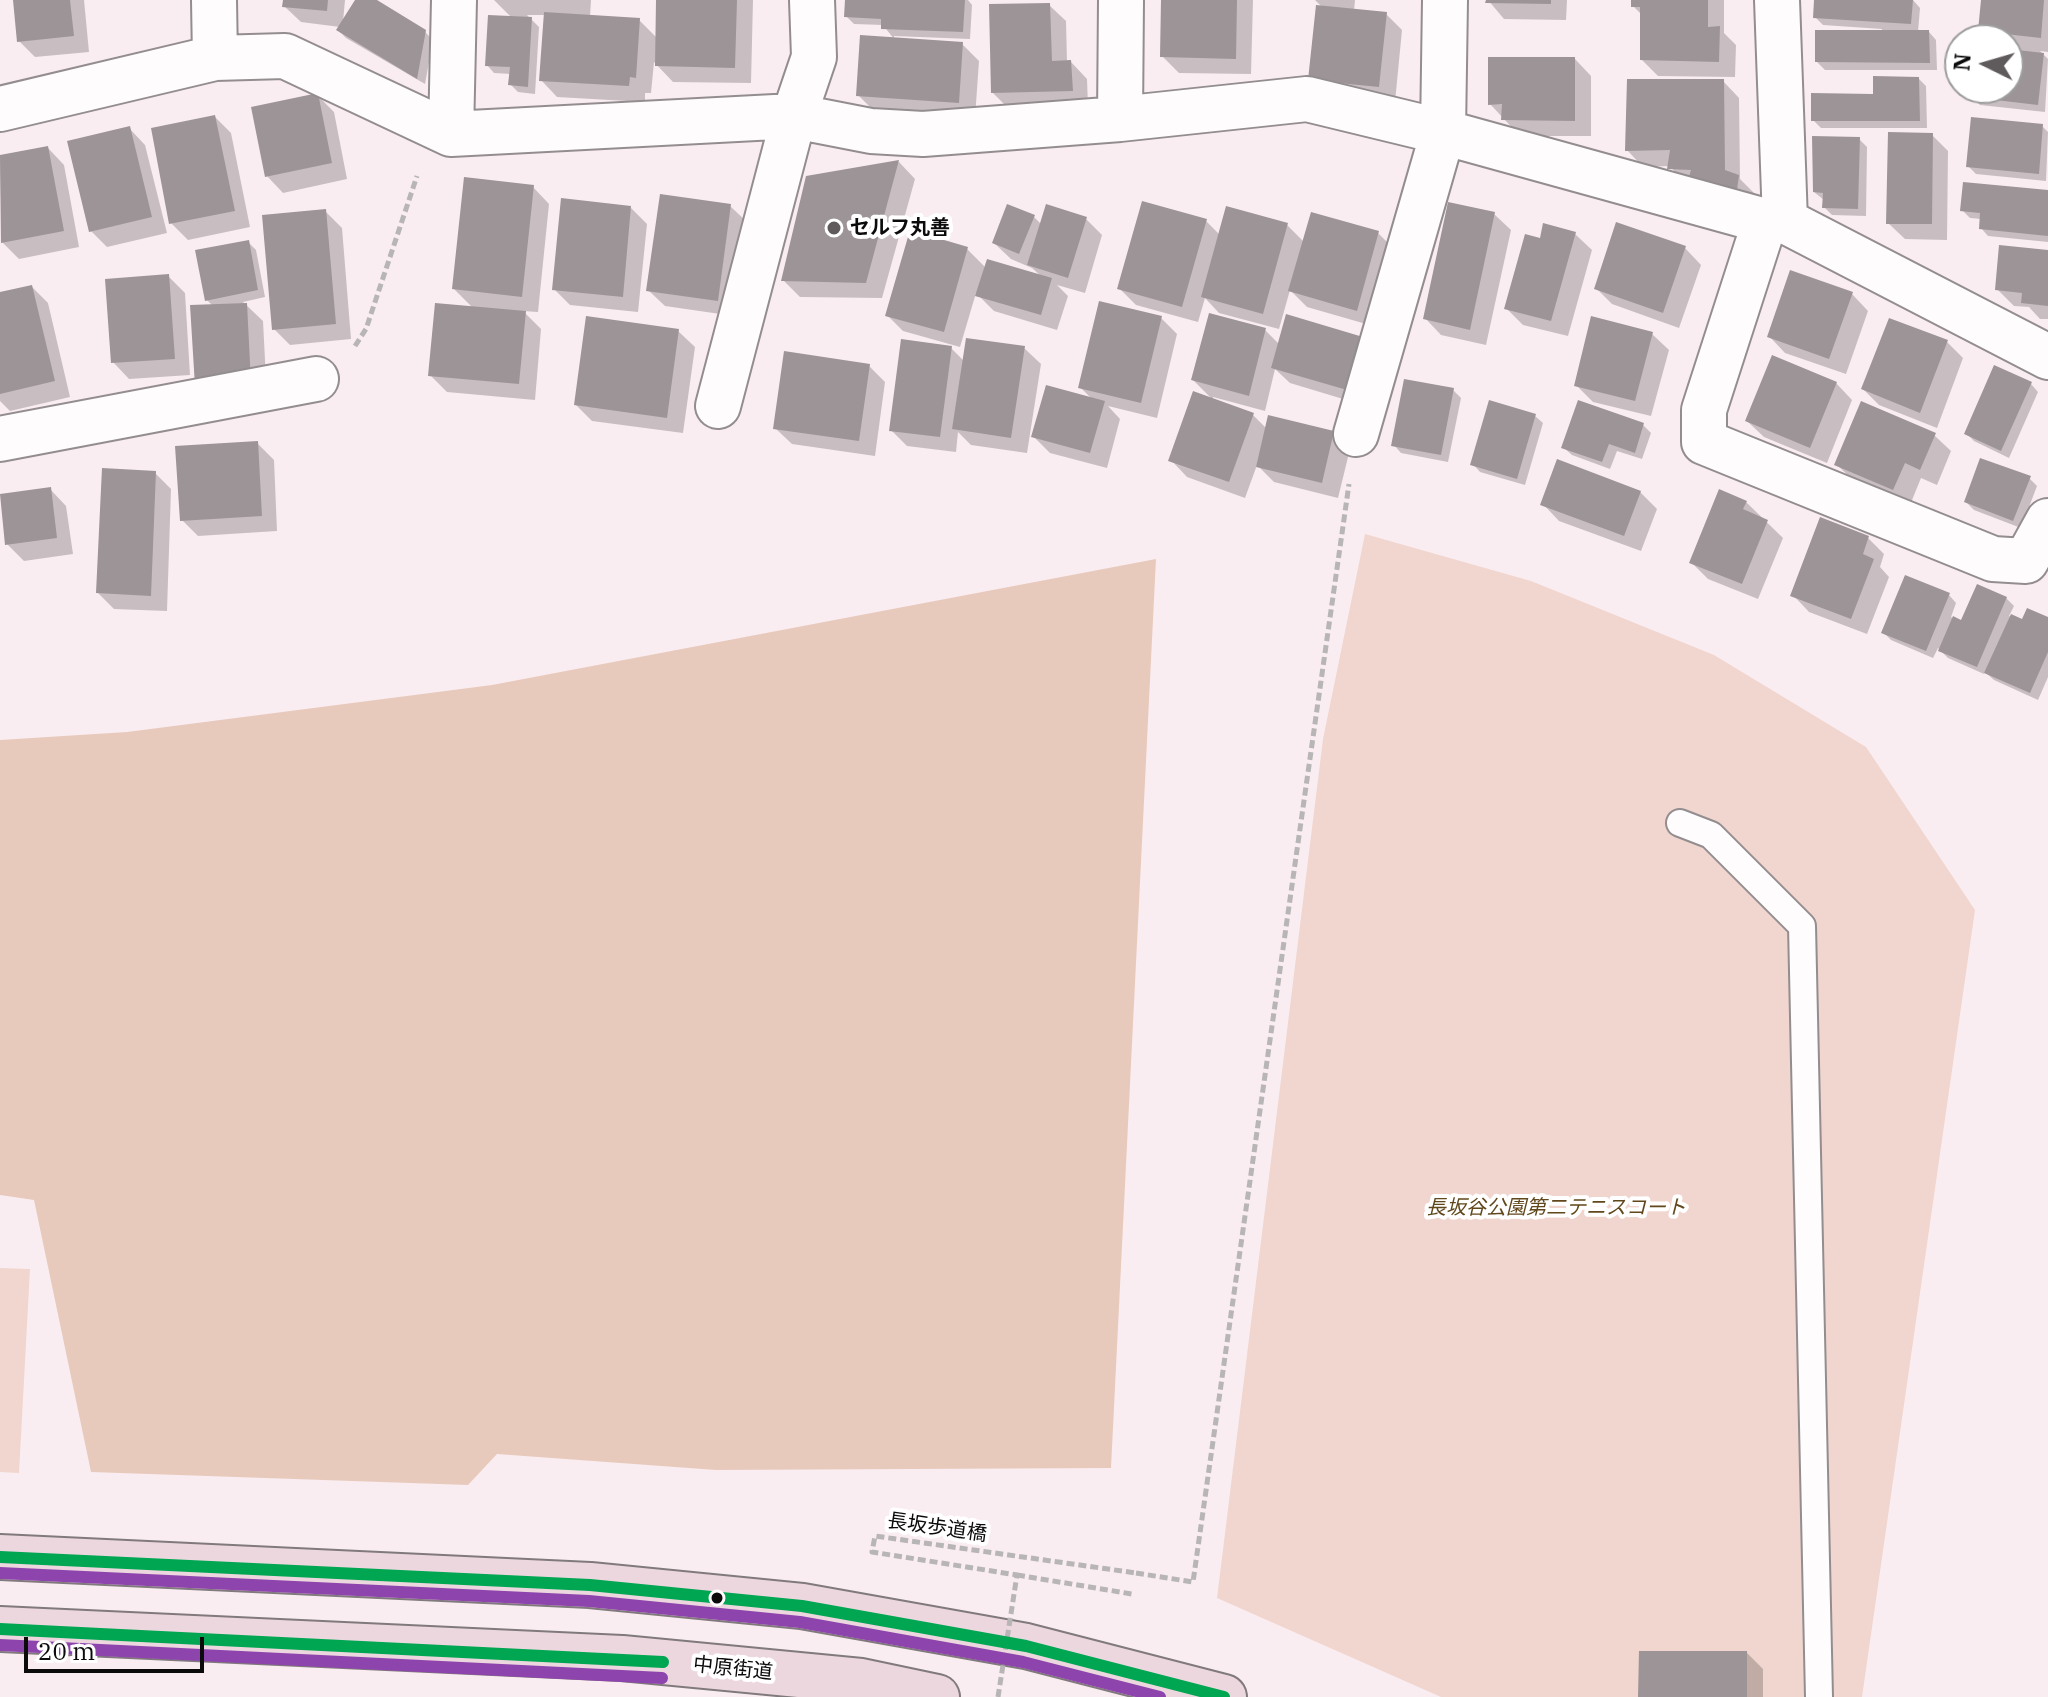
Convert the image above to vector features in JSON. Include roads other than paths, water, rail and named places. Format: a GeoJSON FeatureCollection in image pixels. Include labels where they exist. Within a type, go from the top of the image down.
{"type":"FeatureCollection","features":[{"type":"Feature","properties":{"kind":"main road"},"geometry":{"type":"LineString","coordinates":[[0,1557],[590,1585],[802,1606],[1026,1646],[1224,1697]]}},
{"type":"Feature","properties":{"kind":"main road","name":"中原街道"},"geometry":{"type":"LineString","coordinates":[[0,1629],[622,1658],[861,1681],[937,1697]]}},
{"type":"Feature","properties":{"kind":"street"},"geometry":{"type":"LineString","coordinates":[[214,0],[215,58]]}},
{"type":"Feature","properties":{"kind":"street"},"geometry":{"type":"LineString","coordinates":[[443,130],[454,0]]}},
{"type":"Feature","properties":{"kind":"street"},"geometry":{"type":"LineString","coordinates":[[718,406],[794,116],[814,57],[812,0]]}},
{"type":"Feature","properties":{"kind":"street"},"geometry":{"type":"LineString","coordinates":[[1120,119],[1121,0]]}},
{"type":"Feature","properties":{"kind":"street"},"geometry":{"type":"LineString","coordinates":[[1356,434],[1443,132],[1445,0]]}},
{"type":"Feature","properties":{"kind":"street"},"geometry":{"type":"LineString","coordinates":[[1777,0],[1775,221],[1704,410],[1704,442],[1993,559],[2026,561],[2048,521]]}},
{"type":"Feature","properties":{"kind":"street"},"geometry":{"type":"LineString","coordinates":[[0,109],[215,58],[285,56],[443,130],[794,116],[871,131],[923,134],[1120,119],[1307,99],[1775,221],[2048,357]]}},
{"type":"Feature","properties":{"kind":"street"},"geometry":{"type":"LineString","coordinates":[[0,439],[316,379]]}},
{"type":"Feature","properties":{"kind":"lane"},"geometry":{"type":"LineString","coordinates":[[1680,823],[1711,835],[1802,926],[1819,1697]]}},
{"type":"Feature","properties":{"kind":"place","name":"セルフ丸善"},"geometry":{"type":"Point","coordinates":[834,228]}},
{"type":"Feature","properties":{"kind":"park label","name":"長坂谷公園第二テニスコート"},"geometry":{"type":"Point","coordinates":[1556,1208]}}]}
